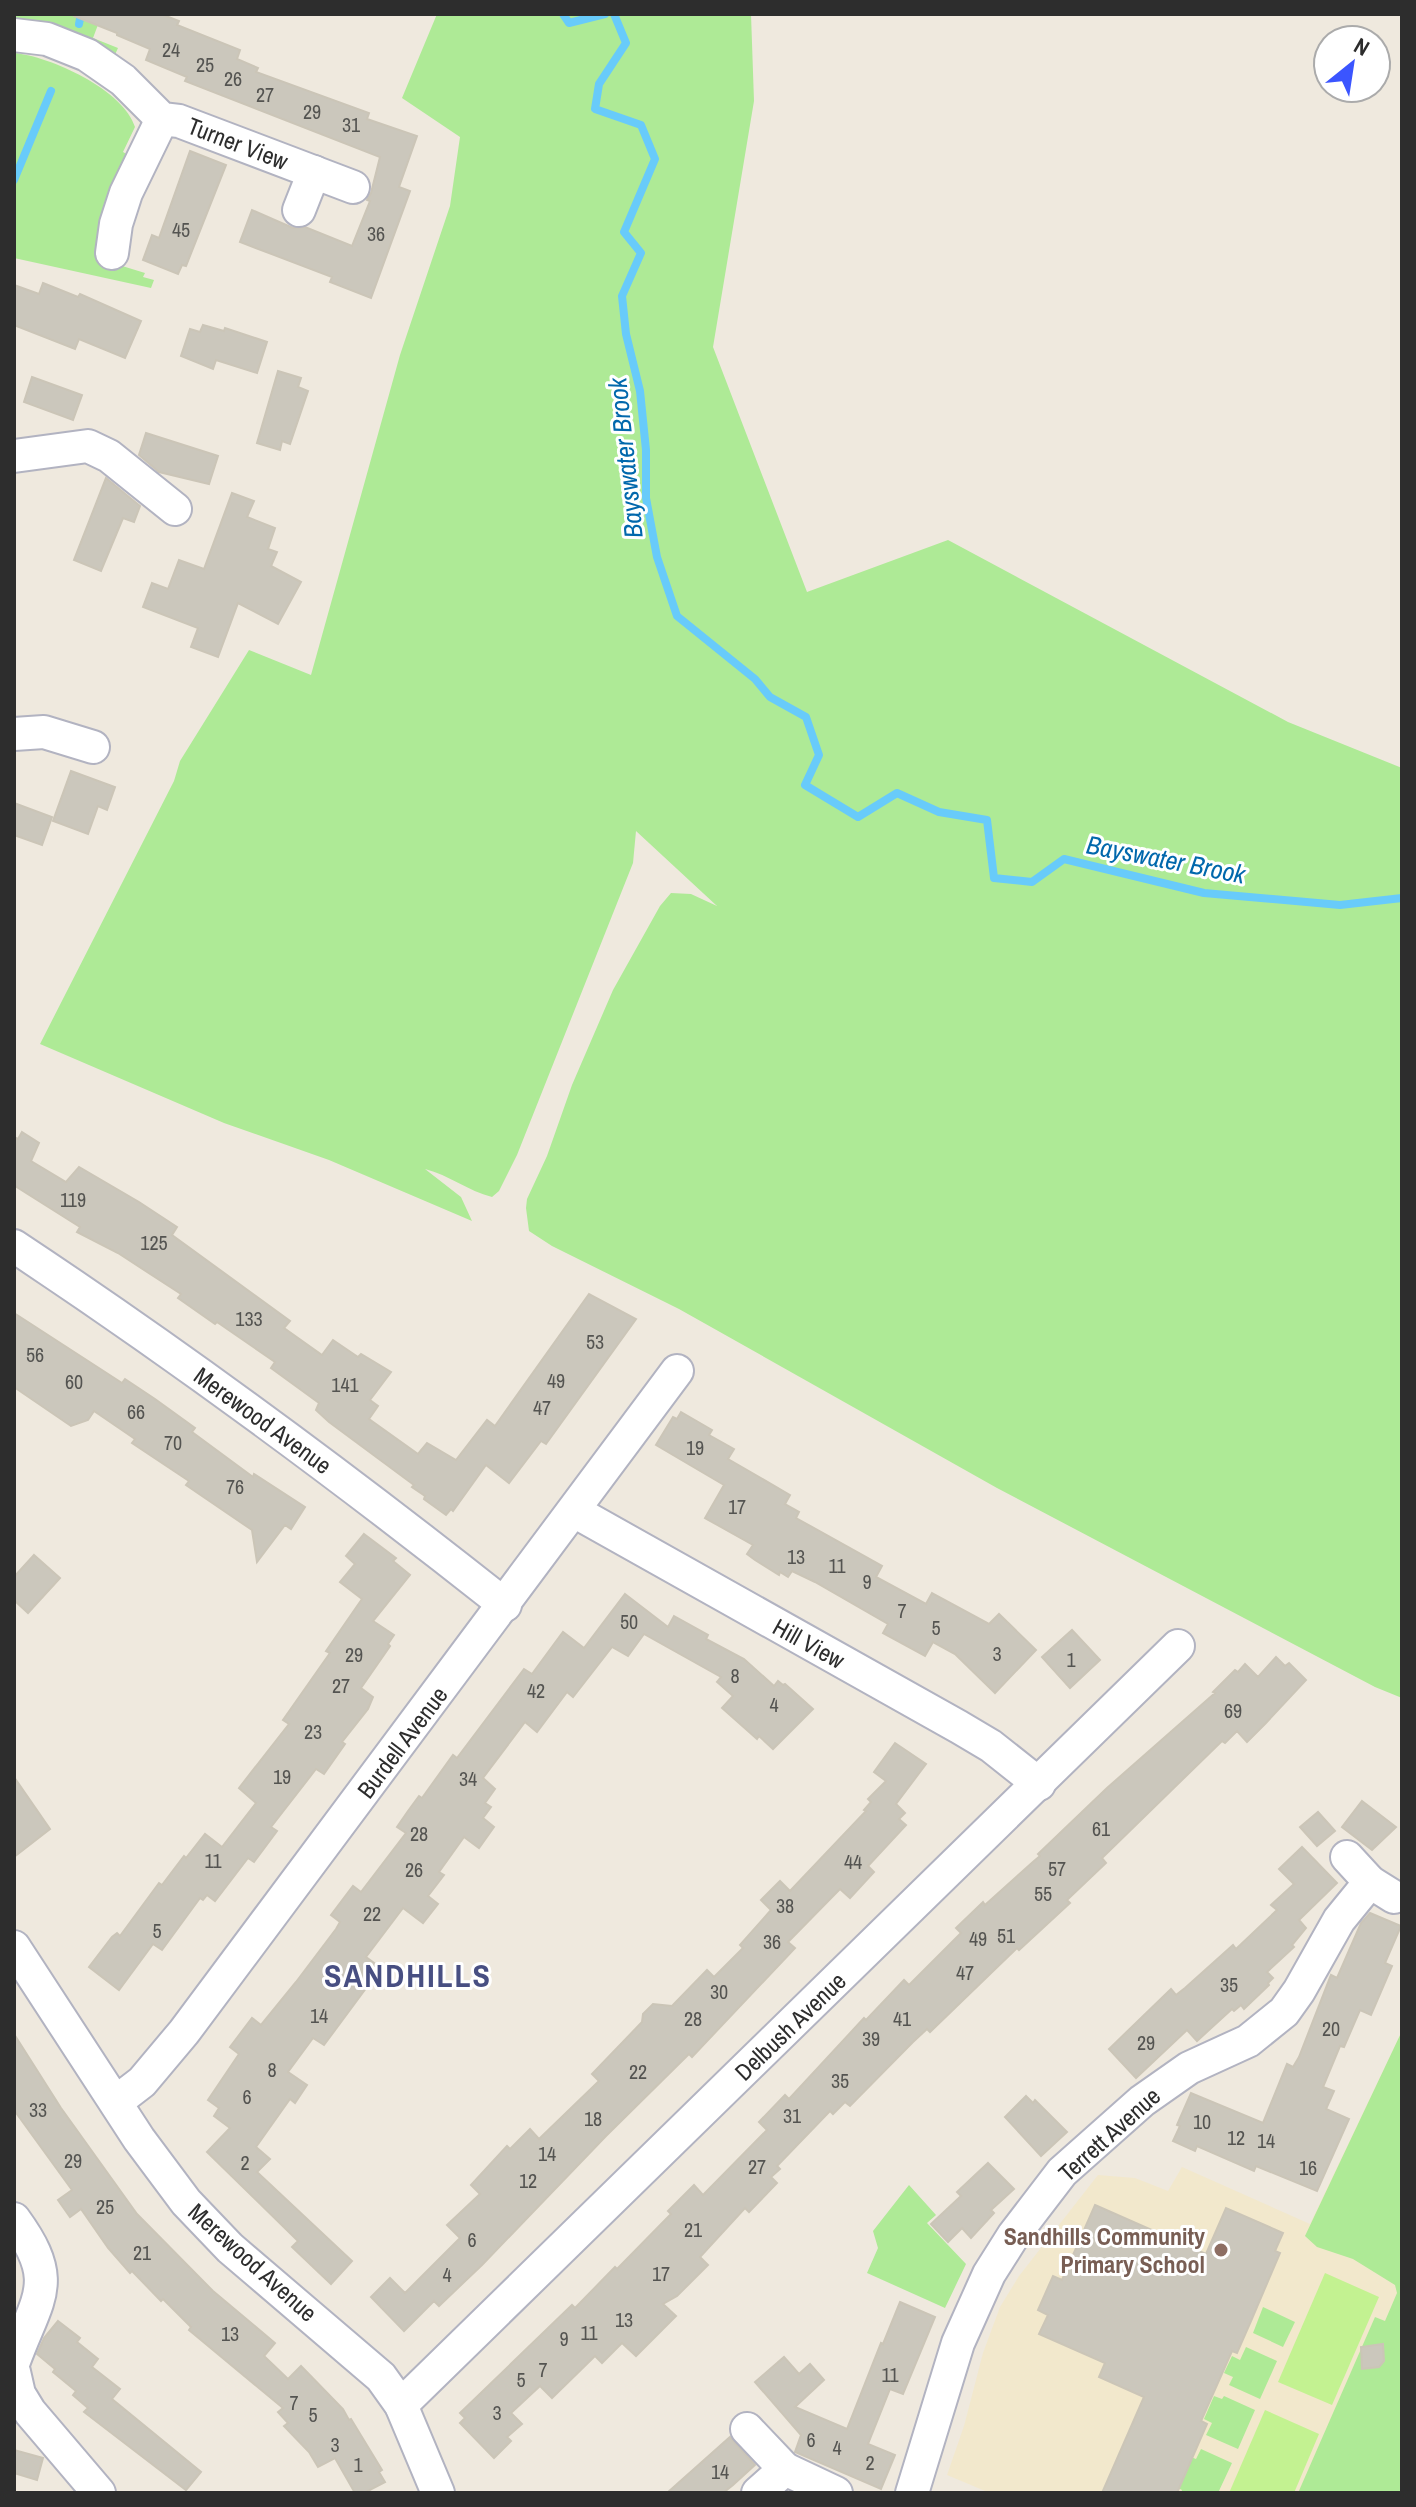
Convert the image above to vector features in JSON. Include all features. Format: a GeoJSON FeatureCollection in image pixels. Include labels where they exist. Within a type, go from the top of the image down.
{"type":"FeatureCollection","features":[{"type":"Feature","properties":{"kind":"street","name":"Turner View"},"geometry":{"type":"LineString","coordinates":[[14,35],[47,39],[87,55],[123,80],[162,119],[179,121],[353,187]]}},
{"type":"Feature","properties":{"kind":"street","name":"Turner View"},"geometry":{"type":"LineString","coordinates":[[112,253],[116,224],[126,193],[162,119]]}},
{"type":"Feature","properties":{"kind":"street","name":"Turner View"},"geometry":{"type":"LineString","coordinates":[[299,210],[314,172]]}},
{"type":"Feature","properties":{"kind":"street"},"geometry":{"type":"LineString","coordinates":[[14,456],[88,446],[109,456],[175,509]]}},
{"type":"Feature","properties":{"kind":"street"},"geometry":{"type":"LineString","coordinates":[[14,734],[44,732],[93,747]]}},
{"type":"Feature","properties":{"kind":"street","name":"Merewood Avenue"},"geometry":{"type":"LineString","coordinates":[[14,1246],[178,1357],[505,1605]]}},
{"type":"Feature","properties":{"kind":"street","name":"Burdell Avenue"},"geometry":{"type":"LineString","coordinates":[[116,2102],[142,2082],[184,2032],[677,1371]]}},
{"type":"Feature","properties":{"kind":"street","name":"Hill View"},"geometry":{"type":"LineString","coordinates":[[574,1511],[959,1727],[991,1746],[1039,1784]]}},
{"type":"Feature","properties":{"kind":"street","name":"Delbush Avenue"},"geometry":{"type":"LineString","coordinates":[[401,2405],[1178,1646]]}},
{"type":"Feature","properties":{"kind":"street","name":"Terrett Avenue"},"geometry":{"type":"LineString","coordinates":[[912,2493],[958,2343],[989,2274],[1013,2236],[1062,2172],[1142,2101],[1189,2068],[1248,2041],[1284,2012],[1339,1920],[1382,1889],[1347,1857]]}},
{"type":"Feature","properties":{"kind":"street","name":"Merewood Avenue"},"geometry":{"type":"LineString","coordinates":[[14,1947],[146,2149],[186,2202],[230,2248],[381,2377],[401,2405],[438,2493]]}},
{"type":"Feature","properties":{"kind":"street"},"geometry":{"type":"LineString","coordinates":[[14,2219],[31,2242],[40,2264],[42,2284],[14,2361]]}},
{"type":"Feature","properties":{"kind":"street"},"geometry":{"type":"LineString","coordinates":[[14,2372],[19,2394],[30,2412],[99,2493]]}},
{"type":"Feature","properties":{"kind":"street"},"geometry":{"type":"LineString","coordinates":[[747,2429],[785,2469],[836,2493]]}},
{"type":"Feature","properties":{"kind":"street"},"geometry":{"type":"LineString","coordinates":[[758,2493],[785,2469]]}},
{"type":"Feature","properties":{"kind":"shaded area","name":"Sandhills Community Primary School"},"geometry":{"type":"Polygon","coordinates":[[[1402,2031],[1402,2493],[990,2493],[947,2475],[1000,2307],[1019,2276],[1098,2175],[1135,2178],[1168,2191],[1182,2167],[1310,2224],[1402,2031]]]}},
{"type":"Feature","properties":{"kind":"green space"},"geometry":{"type":"Polygon","coordinates":[[[14,14],[102,14],[93,38],[118,48],[113,59],[14,23],[14,14]]]}},
{"type":"Feature","properties":{"kind":"green space"},"geometry":{"type":"Polygon","coordinates":[[[437,14],[751,14],[754,101],[713,347],[807,592],[948,540],[1288,722],[1402,768],[1402,1698],[1375,1687],[997,1488],[679,1309],[552,1246],[529,1231],[527,1199],[547,1156],[572,1085],[613,990],[660,906],[671,893],[691,894],[717,906],[636,831],[633,863],[517,1155],[499,1191],[492,1197],[425,1169],[461,1197],[472,1221],[329,1160],[224,1123],[40,1044],[174,781],[180,761],[249,650],[311,675],[400,355],[450,206],[460,137],[402,98],[437,14]]]}},
{"type":"Feature","properties":{"kind":"green space"},"geometry":{"type":"Polygon","coordinates":[[[14,53],[47,61],[84,77],[117,100],[128,113],[135,127],[123,152],[135,159],[119,265],[145,273],[143,277],[154,280],[151,288],[14,258],[14,53]]]}},
{"type":"Feature","properties":{"kind":"green space"},"geometry":{"type":"Polygon","coordinates":[[[1402,2031],[1402,2493],[1298,2493],[1375,2317],[1385,2321],[1397,2293],[1395,2285],[1353,2259],[1317,2247],[1305,2236],[1402,2031]]]}},
{"type":"Feature","properties":{"kind":"green space"},"geometry":{"type":"Polygon","coordinates":[[[909,2185],[936,2215],[927,2223],[966,2264],[945,2308],[867,2273],[878,2248],[873,2231],[909,2185]]]}},
{"type":"Feature","properties":{"kind":"green space"},"geometry":{"type":"Polygon","coordinates":[[[1325,2273],[1379,2297],[1332,2405],[1278,2382],[1325,2273]]]}},
{"type":"Feature","properties":{"kind":"green space"},"geometry":{"type":"Polygon","coordinates":[[[1263,2307],[1295,2322],[1283,2347],[1253,2333],[1263,2307]]]}},
{"type":"Feature","properties":{"kind":"green space"},"geometry":{"type":"Polygon","coordinates":[[[1246,2347],[1277,2361],[1260,2399],[1229,2385],[1233,2377],[1224,2373],[1232,2356],[1240,2360],[1246,2347]]]}},
{"type":"Feature","properties":{"kind":"green space"},"geometry":{"type":"Polygon","coordinates":[[[1214,2396],[1222,2399],[1224,2396],[1255,2410],[1238,2449],[1206,2435],[1212,2423],[1204,2419],[1214,2396]]]}},
{"type":"Feature","properties":{"kind":"green space"},"geometry":{"type":"Polygon","coordinates":[[[1265,2410],[1319,2434],[1294,2493],[1229,2493],[1265,2410]]]}},
{"type":"Feature","properties":{"kind":"green space"},"geometry":{"type":"Polygon","coordinates":[[[1201,2449],[1232,2463],[1218,2493],[1181,2493],[1182,2490],[1174,2486],[1188,2456],[1196,2459],[1201,2449]]]}},
{"type":"Feature","properties":{"kind":"building"},"geometry":{"type":"Polygon","coordinates":[[[74,14],[161,14],[179,21],[177,25],[240,50],[237,59],[258,68],[256,72],[369,113],[367,119],[417,136],[399,187],[410,191],[371,298],[330,282],[332,277],[240,242],[252,210],[293,228],[305,227],[352,246],[370,201],[367,200],[380,157],[185,81],[187,77],[146,60],[150,49],[74,14]]]}},
{"type":"Feature","properties":{"kind":"building"},"geometry":{"type":"Polygon","coordinates":[[[190,151],[226,165],[186,266],[182,265],[178,274],[143,260],[152,235],[159,238],[190,151]]]}},
{"type":"Feature","properties":{"kind":"building"},"geometry":{"type":"Polygon","coordinates":[[[43,283],[78,297],[80,294],[141,321],[125,358],[79,339],[75,349],[14,325],[14,285],[39,294],[43,283]]]}},
{"type":"Feature","properties":{"kind":"building"},"geometry":{"type":"Polygon","coordinates":[[[203,325],[224,331],[225,328],[267,342],[257,373],[216,360],[213,369],[181,356],[190,329],[200,332],[203,325]]]}},
{"type":"Feature","properties":{"kind":"building"},"geometry":{"type":"Polygon","coordinates":[[[278,371],[301,378],[298,387],[308,391],[290,444],[282,441],[280,450],[257,443],[278,371]]]}},
{"type":"Feature","properties":{"kind":"building"},"geometry":{"type":"Polygon","coordinates":[[[32,377],[82,395],[73,420],[24,402],[32,377]]]}},
{"type":"Feature","properties":{"kind":"building"},"geometry":{"type":"Polygon","coordinates":[[[146,433],[218,456],[209,484],[159,472],[139,455],[146,433]]]}},
{"type":"Feature","properties":{"kind":"building"},"geometry":{"type":"Polygon","coordinates":[[[106,478],[140,506],[134,522],[123,518],[101,571],[74,560],[106,478]]]}},
{"type":"Feature","properties":{"kind":"building"},"geometry":{"type":"Polygon","coordinates":[[[232,493],[254,501],[247,517],[275,528],[268,549],[277,552],[271,566],[301,582],[278,624],[238,603],[218,657],[191,647],[198,628],[143,607],[152,583],[168,589],[179,560],[204,569],[232,493]]]}},
{"type":"Feature","properties":{"kind":"building"},"geometry":{"type":"Polygon","coordinates":[[[71,771],[115,787],[107,810],[98,806],[88,834],[53,821],[71,771]]]}},
{"type":"Feature","properties":{"kind":"building"},"geometry":{"type":"Polygon","coordinates":[[[14,803],[52,817],[42,845],[14,835],[14,803]]]}},
{"type":"Feature","properties":{"kind":"building"},"geometry":{"type":"Polygon","coordinates":[[[22,1132],[39,1143],[31,1161],[66,1182],[79,1167],[177,1227],[172,1235],[290,1321],[284,1328],[322,1355],[333,1340],[358,1357],[361,1354],[391,1372],[370,1400],[378,1406],[369,1419],[418,1454],[427,1443],[456,1460],[487,1420],[495,1426],[589,1294],[636,1319],[546,1444],[541,1441],[509,1483],[486,1465],[453,1511],[451,1509],[446,1515],[424,1499],[425,1496],[412,1487],[414,1485],[329,1422],[316,1410],[319,1403],[271,1368],[275,1362],[178,1298],[181,1294],[118,1253],[77,1232],[80,1227],[14,1188],[14,1137],[18,1139],[22,1132]]]}},
{"type":"Feature","properties":{"kind":"building"},"geometry":{"type":"Polygon","coordinates":[[[14,1313],[122,1383],[125,1379],[155,1399],[195,1428],[192,1432],[253,1477],[254,1474],[305,1507],[291,1529],[285,1525],[257,1562],[252,1530],[186,1485],[189,1481],[132,1443],[135,1439],[94,1411],[88,1420],[71,1426],[14,1387],[14,1313]]]}},
{"type":"Feature","properties":{"kind":"building"},"geometry":{"type":"Polygon","coordinates":[[[681,1412],[712,1430],[709,1435],[734,1449],[728,1459],[790,1495],[785,1504],[799,1512],[796,1518],[882,1566],[876,1577],[926,1604],[932,1593],[989,1624],[999,1614],[1036,1650],[995,1693],[955,1654],[933,1642],[925,1656],[883,1633],[888,1624],[815,1582],[792,1571],[788,1577],[780,1572],[779,1575],[755,1560],[747,1554],[753,1545],[705,1518],[724,1485],[656,1445],[673,1417],[677,1419],[681,1412]]]}},
{"type":"Feature","properties":{"kind":"building"},"geometry":{"type":"Polygon","coordinates":[[[364,1534],[396,1558],[393,1561],[410,1575],[373,1621],[394,1635],[388,1644],[390,1646],[361,1688],[373,1697],[368,1709],[342,1742],[345,1744],[324,1774],[316,1769],[271,1827],[277,1831],[254,1862],[248,1858],[215,1901],[207,1895],[203,1900],[200,1898],[162,1950],[153,1944],[119,1990],[89,1967],[112,1937],[117,1933],[120,1936],[159,1883],[162,1885],[205,1834],[222,1847],[256,1803],[239,1788],[289,1724],[283,1720],[330,1653],[326,1651],[362,1599],[340,1582],[355,1564],[346,1556],[364,1534]]]}},
{"type":"Feature","properties":{"kind":"building"},"geometry":{"type":"Polygon","coordinates":[[[34,1555],[60,1578],[28,1613],[14,1600],[14,1577],[34,1555]]]}},
{"type":"Feature","properties":{"kind":"building"},"geometry":{"type":"Polygon","coordinates":[[[625,1594],[668,1627],[674,1616],[708,1635],[706,1639],[744,1659],[774,1686],[778,1681],[785,1684],[813,1709],[773,1749],[722,1708],[733,1696],[717,1682],[721,1677],[644,1634],[628,1656],[612,1647],[573,1697],[567,1692],[537,1732],[525,1722],[483,1778],[495,1789],[485,1803],[491,1807],[483,1818],[494,1827],[479,1848],[464,1837],[439,1872],[444,1875],[428,1896],[438,1904],[423,1923],[403,1908],[366,1957],[381,1968],[324,2045],[313,2038],[288,2072],[307,2085],[295,2103],[290,2099],[256,2147],[270,2159],[257,2172],[352,2261],[331,2284],[292,2247],[298,2241],[207,2152],[230,2128],[214,2116],[219,2108],[208,2100],[239,2054],[230,2047],[252,2018],[261,2025],[296,1982],[340,1922],[331,1915],[353,1886],[361,1892],[406,1833],[397,1827],[408,1811],[419,1796],[422,1798],[453,1755],[457,1758],[524,1669],[532,1674],[563,1632],[584,1648],[625,1594]]]}},
{"type":"Feature","properties":{"kind":"building"},"geometry":{"type":"Polygon","coordinates":[[[1072,1630],[1100,1660],[1070,1688],[1042,1657],[1072,1630]]]}},
{"type":"Feature","properties":{"kind":"building"},"geometry":{"type":"Polygon","coordinates":[[[1276,1657],[1285,1666],[1289,1663],[1306,1680],[1265,1724],[1247,1742],[1237,1731],[1225,1743],[1222,1741],[1102,1858],[1106,1863],[1067,1900],[1070,1903],[1019,1950],[1017,1948],[930,2032],[927,2029],[850,2106],[845,2102],[833,2114],[830,2111],[777,2166],[780,2169],[771,2177],[777,2183],[749,2212],[745,2208],[700,2257],[708,2265],[677,2296],[663,2304],[676,2316],[636,2356],[622,2343],[602,2363],[595,2356],[552,2398],[540,2386],[511,2413],[522,2424],[507,2437],[511,2441],[494,2458],[460,2423],[465,2418],[460,2413],[572,2305],[575,2308],[615,2267],[617,2269],[671,2214],[668,2211],[694,2185],[703,2195],[767,2130],[759,2122],[785,2095],[789,2099],[904,1980],[909,1985],[961,1933],[956,1928],[983,1902],[985,1905],[1040,1856],[1038,1854],[1107,1788],[1215,1693],[1235,1670],[1238,1672],[1245,1664],[1258,1677],[1276,1657]]]}},
{"type":"Feature","properties":{"kind":"building"},"geometry":{"type":"Polygon","coordinates":[[[895,1743],[926,1764],[896,1804],[905,1813],[899,1819],[906,1825],[868,1866],[874,1872],[850,1898],[840,1889],[788,1942],[795,1948],[692,2057],[689,2054],[439,2306],[434,2301],[404,2331],[371,2297],[390,2278],[405,2293],[460,2238],[447,2225],[480,2194],[471,2185],[507,2146],[510,2149],[530,2129],[539,2139],[599,2081],[592,2074],[642,2022],[643,2014],[653,2004],[672,2006],[707,1970],[714,1977],[743,1948],[740,1945],[771,1910],[761,1900],[780,1881],[790,1891],[866,1811],[871,1802],[868,1799],[886,1781],[874,1772],[895,1743]]]}},
{"type":"Feature","properties":{"kind":"building"},"geometry":{"type":"Polygon","coordinates":[[[14,1777],[50,1829],[14,1857],[14,1777]]]}},
{"type":"Feature","properties":{"kind":"building"},"geometry":{"type":"Polygon","coordinates":[[[1362,1801],[1396,1827],[1372,1850],[1342,1827],[1362,1801]]]}},
{"type":"Feature","properties":{"kind":"building"},"geometry":{"type":"Polygon","coordinates":[[[1318,1812],[1335,1831],[1317,1846],[1300,1827],[1318,1812]]]}},
{"type":"Feature","properties":{"kind":"building"},"geometry":{"type":"Polygon","coordinates":[[[1302,1847],[1337,1883],[1299,1920],[1306,1928],[1292,1945],[1294,1947],[1267,1972],[1273,1978],[1269,1985],[1244,2009],[1241,2005],[1234,2011],[1232,2009],[1197,2041],[1187,2030],[1136,2078],[1109,2049],[1171,1989],[1176,1995],[1233,1945],[1236,1949],[1277,1910],[1271,1905],[1294,1884],[1279,1869],[1302,1847]]]}},
{"type":"Feature","properties":{"kind":"building"},"geometry":{"type":"Polygon","coordinates":[[[1370,1913],[1401,1926],[1385,1963],[1392,1966],[1371,2015],[1360,2010],[1344,2047],[1340,2046],[1323,2087],[1334,2091],[1326,2109],[1349,2119],[1317,2191],[1256,2166],[1254,2171],[1197,2146],[1195,2151],[1173,2141],[1191,2093],[1263,2123],[1287,2064],[1293,2067],[1299,2057],[1331,1975],[1337,1978],[1361,1923],[1370,1913]]]}},
{"type":"Feature","properties":{"kind":"building"},"geometry":{"type":"Polygon","coordinates":[[[14,2034],[61,2108],[137,2214],[213,2291],[275,2343],[264,2356],[288,2379],[301,2366],[343,2409],[382,2470],[379,2472],[385,2482],[364,2493],[355,2493],[335,2458],[318,2467],[309,2452],[284,2426],[288,2423],[278,2412],[283,2408],[189,2330],[191,2327],[163,2299],[161,2301],[132,2271],[130,2273],[81,2209],[70,2217],[58,2200],[72,2190],[14,2110],[14,2034]]]}},
{"type":"Feature","properties":{"kind":"building"},"geometry":{"type":"Polygon","coordinates":[[[1026,2096],[1033,2103],[1035,2100],[1067,2132],[1041,2156],[1005,2117],[1026,2096]]]}},
{"type":"Feature","properties":{"kind":"building"},"geometry":{"type":"Polygon","coordinates":[[[988,2163],[1014,2189],[991,2210],[994,2213],[971,2238],[962,2228],[948,2242],[931,2224],[961,2196],[957,2192],[988,2163]]]}},
{"type":"Feature","properties":{"kind":"building"},"geometry":{"type":"Polygon","coordinates":[[[1095,2205],[1206,2254],[1226,2208],[1283,2233],[1275,2251],[1280,2253],[1251,2321],[1237,2353],[1232,2351],[1201,2421],[1207,2424],[1177,2493],[1102,2493],[1144,2397],[1099,2377],[1105,2363],[1039,2334],[1048,2315],[1038,2310],[1053,2276],[1062,2280],[1095,2205]]]}},
{"type":"Feature","properties":{"kind":"building"},"geometry":{"type":"Polygon","coordinates":[[[900,2302],[935,2317],[903,2394],[890,2389],[868,2444],[895,2455],[881,2489],[795,2452],[801,2435],[755,2382],[784,2357],[799,2374],[810,2364],[824,2380],[795,2407],[847,2429],[900,2302]]]}},
{"type":"Feature","properties":{"kind":"building"},"geometry":{"type":"Polygon","coordinates":[[[58,2321],[80,2338],[77,2342],[98,2359],[92,2367],[120,2389],[112,2399],[201,2472],[186,2490],[84,2412],[88,2408],[73,2395],[76,2391],[37,2354],[44,2338],[58,2321]]]}},
{"type":"Feature","properties":{"kind":"building"},"geometry":{"type":"Polygon","coordinates":[[[1383,2344],[1384,2361],[1379,2367],[1362,2369],[1361,2347],[1383,2344]]]}},
{"type":"Feature","properties":{"kind":"building"},"geometry":{"type":"Polygon","coordinates":[[[730,2437],[755,2465],[733,2485],[723,2493],[667,2493],[730,2437]]]}},
{"type":"Feature","properties":{"kind":"building"},"geometry":{"type":"Polygon","coordinates":[[[14,2450],[43,2458],[37,2480],[14,2473],[14,2450]]]}},
{"type":"Feature","properties":{"kind":"waterway"},"geometry":{"type":"LineString","coordinates":[[79,24],[81,14]]}},
{"type":"Feature","properties":{"kind":"waterway","name":"Bayswater Brook"},"geometry":{"type":"LineString","coordinates":[[563,14],[569,23],[605,14]]}},
{"type":"Feature","properties":{"kind":"waterway","name":"Bayswater Brook"},"geometry":{"type":"LineString","coordinates":[[614,14],[626,43],[599,84],[595,109],[641,125],[655,159],[624,232],[641,253],[622,296],[626,334],[640,391],[646,450],[646,498],[657,557],[677,616],[755,679],[770,697],[806,717],[819,755],[805,785],[858,817],[897,793],[939,812],[987,820],[994,878],[1032,882],[1064,859],[1204,893],[1340,905],[1402,898]]}},
{"type":"Feature","properties":{"kind":"waterway"},"geometry":{"type":"LineString","coordinates":[[14,180],[51,91]]}},
{"type":"Feature","properties":{"kind":"place","name":"Sandhills Community Primary School"},"geometry":{"type":"Point","coordinates":[1221,2250]}},
{"type":"Feature","properties":{"kind":"district","name":"SANDHILLS"},"geometry":{"type":"Point","coordinates":[408,1975]}}]}
